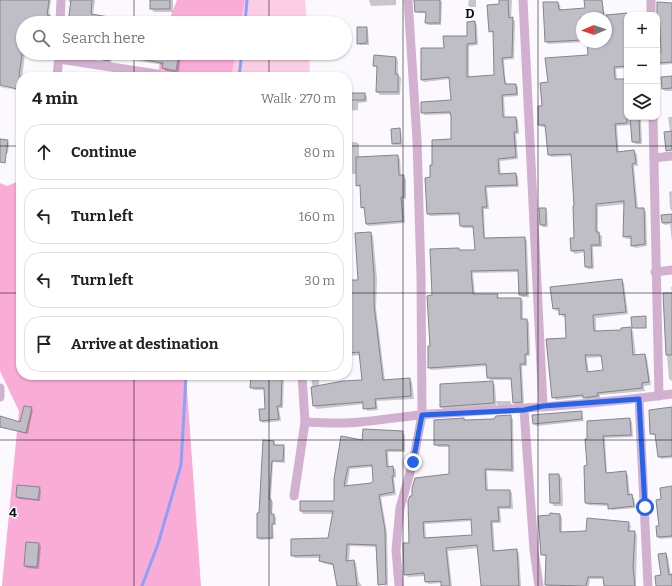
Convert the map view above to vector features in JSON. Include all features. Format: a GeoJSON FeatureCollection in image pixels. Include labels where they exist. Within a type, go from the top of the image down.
{"type":"FeatureCollection","features":[{"type":"Feature","properties":{"kind":"street"},"geometry":{"type":"LineString","coordinates":[[60,16],[61,0]]}},
{"type":"Feature","properties":{"kind":"street"},"geometry":{"type":"LineString","coordinates":[[399,586],[396,550],[400,508],[413,462],[422,415],[421,277],[417,140],[408,0]]}},
{"type":"Feature","properties":{"kind":"street"},"geometry":{"type":"LineString","coordinates":[[523,0],[543,406]]}},
{"type":"Feature","properties":{"kind":"street"},"geometry":{"type":"LineString","coordinates":[[651,0],[651,12]]}},
{"type":"Feature","properties":{"kind":"street"},"geometry":{"type":"LineString","coordinates":[[57,72],[59,60]]}},
{"type":"Feature","properties":{"kind":"street"},"geometry":{"type":"LineString","coordinates":[[81,60],[146,72]]}},
{"type":"Feature","properties":{"kind":"street"},"geometry":{"type":"LineString","coordinates":[[653,120],[655,272],[659,396]]}},
{"type":"Feature","properties":{"kind":"street"},"geometry":{"type":"LineString","coordinates":[[654,158],[672,156]]}},
{"type":"Feature","properties":{"kind":"street"},"geometry":{"type":"LineString","coordinates":[[655,272],[672,270]]}},
{"type":"Feature","properties":{"kind":"street"},"geometry":{"type":"LineString","coordinates":[[294,496],[306,422],[302,380]]}},
{"type":"Feature","properties":{"kind":"street"},"geometry":{"type":"LineString","coordinates":[[0,388],[0,397]]}},
{"type":"Feature","properties":{"kind":"street"},"geometry":{"type":"LineString","coordinates":[[306,422],[359,422],[422,415],[524,410],[543,406],[639,399],[672,394]]}},
{"type":"Feature","properties":{"kind":"street"},"geometry":{"type":"LineString","coordinates":[[639,399],[648,586]]}},
{"type":"Feature","properties":{"kind":"street"},"geometry":{"type":"LineString","coordinates":[[524,410],[534,550],[539,586]]}},
{"type":"Feature","properties":{"kind":"shaded area"},"geometry":{"type":"Polygon","coordinates":[[[177,0],[245,0],[242,16],[171,16],[177,0]]]}},
{"type":"Feature","properties":{"kind":"shaded area"},"geometry":{"type":"Polygon","coordinates":[[[245,0],[305,0],[306,16],[242,16],[245,0]]]}},
{"type":"Feature","properties":{"kind":"shaded area"},"geometry":{"type":"Polygon","coordinates":[[[160,60],[235,60],[232,72],[159,72],[160,60]]]}},
{"type":"Feature","properties":{"kind":"shaded area"},"geometry":{"type":"Polygon","coordinates":[[[235,60],[309,60],[310,72],[232,72],[235,60]]]}},
{"type":"Feature","properties":{"kind":"shaded area"},"geometry":{"type":"Polygon","coordinates":[[[16,182],[16,380],[186,380],[201,586],[2,586],[19,411],[0,371],[0,183],[7,186],[16,182]]]}},
{"type":"Feature","properties":{"kind":"building"},"geometry":{"type":"Polygon","coordinates":[[[0,0],[49,0],[47,15],[50,16],[16,16],[16,60],[21,60],[20,72],[16,72],[16,89],[0,85],[0,0]]]}},
{"type":"Feature","properties":{"kind":"building"},"geometry":{"type":"Polygon","coordinates":[[[71,0],[92,0],[91,14],[103,16],[69,16],[71,0]]]}},
{"type":"Feature","properties":{"kind":"building"},"geometry":{"type":"Polygon","coordinates":[[[150,0],[170,0],[170,9],[150,9],[150,0]]]}},
{"type":"Feature","properties":{"kind":"building"},"geometry":{"type":"Polygon","coordinates":[[[414,0],[440,0],[440,23],[425,23],[426,12],[415,12],[414,0]]]}},
{"type":"Feature","properties":{"kind":"building"},"geometry":{"type":"Polygon","coordinates":[[[499,0],[508,0],[509,18],[513,17],[512,57],[502,58],[505,84],[516,84],[517,94],[502,95],[503,117],[516,117],[517,132],[514,132],[516,157],[498,159],[499,174],[516,173],[517,185],[485,186],[487,207],[482,207],[484,238],[525,237],[527,295],[519,295],[518,270],[471,271],[473,294],[498,294],[497,298],[521,298],[521,319],[527,319],[528,354],[525,354],[525,364],[520,364],[522,402],[513,403],[511,378],[487,378],[486,364],[428,368],[428,346],[430,346],[427,296],[432,295],[430,249],[459,248],[459,250],[475,250],[473,226],[460,226],[459,213],[427,214],[425,178],[430,177],[430,165],[432,165],[432,140],[451,139],[451,117],[450,112],[421,113],[421,102],[451,100],[449,77],[421,80],[421,48],[444,48],[443,36],[467,36],[467,22],[475,21],[476,43],[467,44],[467,77],[494,75],[493,31],[489,32],[487,5],[499,4],[499,0]]]}},
{"type":"Feature","properties":{"kind":"building"},"geometry":{"type":"Polygon","coordinates":[[[584,0],[602,0],[603,12],[576,12],[576,40],[545,42],[543,2],[558,2],[559,10],[585,8],[584,0]]]}},
{"type":"Feature","properties":{"kind":"building"},"geometry":{"type":"Polygon","coordinates":[[[657,2],[672,3],[672,62],[660,63],[660,12],[657,12],[657,2]]]}},
{"type":"Feature","properties":{"kind":"building"},"geometry":{"type":"Polygon","coordinates":[[[624,13],[624,66],[614,67],[615,79],[624,79],[624,120],[627,120],[627,123],[615,124],[617,152],[634,150],[636,163],[632,164],[636,208],[644,208],[645,244],[631,246],[631,236],[623,237],[624,201],[596,204],[596,232],[599,232],[600,245],[591,245],[592,267],[585,267],[584,250],[571,251],[570,238],[574,238],[574,206],[571,154],[548,155],[545,125],[538,125],[538,106],[542,106],[540,83],[548,82],[545,58],[588,55],[587,48],[612,48],[612,14],[624,13]]]}},
{"type":"Feature","properties":{"kind":"building"},"geometry":{"type":"Polygon","coordinates":[[[357,27],[367,27],[367,43],[357,44],[357,27]]]}},
{"type":"Feature","properties":{"kind":"building"},"geometry":{"type":"Polygon","coordinates":[[[374,55],[396,57],[395,74],[398,74],[398,92],[376,92],[377,66],[373,66],[374,55]]]}},
{"type":"Feature","properties":{"kind":"building"},"geometry":{"type":"Polygon","coordinates":[[[146,60],[178,60],[176,71],[162,68],[163,63],[146,60]]]}},
{"type":"Feature","properties":{"kind":"building"},"geometry":{"type":"Polygon","coordinates":[[[672,76],[672,88],[662,89],[661,77],[672,76]]]}},
{"type":"Feature","properties":{"kind":"building"},"geometry":{"type":"Polygon","coordinates":[[[352,93],[365,93],[365,100],[352,100],[352,93]]]}},
{"type":"Feature","properties":{"kind":"building"},"geometry":{"type":"Polygon","coordinates":[[[630,120],[639,120],[640,142],[632,142],[630,120]]]}},
{"type":"Feature","properties":{"kind":"building"},"geometry":{"type":"Polygon","coordinates":[[[400,128],[401,143],[392,144],[391,129],[400,128]]]}},
{"type":"Feature","properties":{"kind":"building"},"geometry":{"type":"Polygon","coordinates":[[[672,131],[672,150],[666,151],[664,132],[672,131]]]}},
{"type":"Feature","properties":{"kind":"building"},"geometry":{"type":"Polygon","coordinates":[[[0,139],[8,140],[5,163],[0,162],[0,139]]]}},
{"type":"Feature","properties":{"kind":"building"},"geometry":{"type":"Polygon","coordinates":[[[398,155],[399,175],[404,175],[404,197],[401,197],[403,221],[366,224],[364,207],[361,208],[360,185],[356,186],[356,157],[398,155]]]}},
{"type":"Feature","properties":{"kind":"building"},"geometry":{"type":"Polygon","coordinates":[[[539,208],[546,208],[546,225],[540,225],[539,208]]]}},
{"type":"Feature","properties":{"kind":"building"},"geometry":{"type":"Polygon","coordinates":[[[672,214],[672,222],[662,223],[661,215],[672,214]]]}},
{"type":"Feature","properties":{"kind":"building"},"geometry":{"type":"Polygon","coordinates":[[[371,232],[374,305],[383,380],[410,378],[411,396],[375,399],[376,408],[363,409],[363,402],[313,406],[311,387],[343,381],[362,380],[359,352],[352,353],[352,280],[358,280],[355,233],[371,232]]]}},
{"type":"Feature","properties":{"kind":"building"},"geometry":{"type":"Polygon","coordinates":[[[622,279],[626,312],[593,315],[594,331],[621,330],[621,328],[631,327],[633,355],[645,354],[649,382],[642,383],[642,388],[597,393],[598,396],[583,398],[583,395],[552,398],[546,339],[566,338],[565,314],[559,315],[559,308],[553,309],[550,287],[622,279]],[[585,355],[587,372],[603,370],[601,355],[585,355]]]}},
{"type":"Feature","properties":{"kind":"building"},"geometry":{"type":"Polygon","coordinates":[[[663,293],[672,293],[672,355],[666,355],[663,293]]]}},
{"type":"Feature","properties":{"kind":"building"},"geometry":{"type":"Polygon","coordinates":[[[646,316],[646,328],[632,328],[631,317],[646,316]]]}},
{"type":"Feature","properties":{"kind":"building"},"geometry":{"type":"Polygon","coordinates":[[[251,380],[282,380],[281,406],[277,406],[279,419],[260,421],[259,409],[265,409],[264,388],[250,388],[251,380]]]}},
{"type":"Feature","properties":{"kind":"building"},"geometry":{"type":"Polygon","coordinates":[[[493,381],[494,403],[440,407],[440,384],[493,381]]]}},
{"type":"Feature","properties":{"kind":"building"},"geometry":{"type":"Polygon","coordinates":[[[24,406],[32,407],[26,433],[0,427],[0,416],[20,422],[24,406]]]}},
{"type":"Feature","properties":{"kind":"building"},"geometry":{"type":"Polygon","coordinates":[[[672,407],[672,456],[658,457],[655,434],[650,434],[649,410],[672,407]]]}},
{"type":"Feature","properties":{"kind":"building"},"geometry":{"type":"Polygon","coordinates":[[[582,411],[582,419],[533,424],[532,415],[582,411]]]}},
{"type":"Feature","properties":{"kind":"building"},"geometry":{"type":"Polygon","coordinates":[[[511,415],[512,470],[485,469],[486,490],[510,490],[510,507],[498,507],[499,521],[491,521],[493,551],[517,549],[519,586],[481,586],[477,545],[446,548],[450,586],[441,586],[441,581],[425,582],[424,573],[404,575],[403,543],[409,543],[408,501],[410,496],[412,496],[412,488],[415,478],[449,474],[449,445],[434,445],[434,420],[464,418],[464,420],[494,419],[496,416],[511,415]],[[471,519],[423,522],[424,538],[472,535],[471,519]]]}},
{"type":"Feature","properties":{"kind":"building"},"geometry":{"type":"Polygon","coordinates":[[[630,418],[631,435],[603,436],[606,473],[626,471],[628,495],[632,494],[634,506],[608,509],[608,504],[585,503],[584,466],[587,465],[585,439],[587,439],[587,421],[630,418]]]}},
{"type":"Feature","properties":{"kind":"building"},"geometry":{"type":"Polygon","coordinates":[[[363,429],[403,431],[403,450],[386,450],[387,467],[393,466],[394,476],[392,476],[394,492],[379,495],[385,530],[386,584],[378,585],[376,545],[347,544],[346,561],[354,560],[357,586],[337,586],[333,564],[319,561],[320,555],[291,556],[291,539],[328,538],[333,511],[300,511],[300,501],[334,501],[334,479],[341,436],[362,440],[363,429]],[[372,465],[348,467],[344,486],[371,483],[373,481],[372,465]]]}},
{"type":"Feature","properties":{"kind":"building"},"geometry":{"type":"Polygon","coordinates":[[[263,440],[274,441],[274,445],[284,445],[283,461],[272,461],[269,499],[271,499],[271,514],[274,514],[272,538],[257,538],[257,513],[259,513],[263,440]]]}},
{"type":"Feature","properties":{"kind":"building"},"geometry":{"type":"Polygon","coordinates":[[[549,474],[559,474],[560,503],[550,503],[549,474]]]}},
{"type":"Feature","properties":{"kind":"building"},"geometry":{"type":"Polygon","coordinates":[[[17,485],[40,487],[38,500],[16,497],[17,485]]]}},
{"type":"Feature","properties":{"kind":"building"},"geometry":{"type":"Polygon","coordinates":[[[672,486],[672,536],[657,537],[656,526],[659,526],[656,500],[661,499],[660,488],[672,486]]]}},
{"type":"Feature","properties":{"kind":"building"},"geometry":{"type":"Polygon","coordinates":[[[550,513],[560,514],[560,532],[586,531],[587,518],[629,522],[628,531],[635,531],[633,567],[635,586],[604,586],[603,577],[588,577],[586,586],[545,585],[546,555],[541,555],[538,516],[550,515],[550,513]]]}},
{"type":"Feature","properties":{"kind":"building"},"geometry":{"type":"Polygon","coordinates":[[[26,542],[39,543],[37,567],[24,566],[26,542]]]}},
{"type":"Feature","properties":{"kind":"building"},"geometry":{"type":"Polygon","coordinates":[[[666,553],[669,575],[672,574],[672,586],[656,586],[655,576],[661,575],[658,554],[666,553]]]}},
{"type":"Feature","properties":{"kind":"waterway"},"geometry":{"type":"LineString","coordinates":[[246,16],[247,0]]}},
{"type":"Feature","properties":{"kind":"waterway"},"geometry":{"type":"LineString","coordinates":[[240,72],[241,60]]}},
{"type":"Feature","properties":{"kind":"waterway"},"geometry":{"type":"LineString","coordinates":[[142,586],[158,544],[181,465],[186,380]]}},
{"type":"Feature","properties":{"kind":"route"},"geometry":{"type":"LineString","coordinates":[[413,462],[422,415],[524,410],[543,406],[639,399],[645,507]]}}]}
